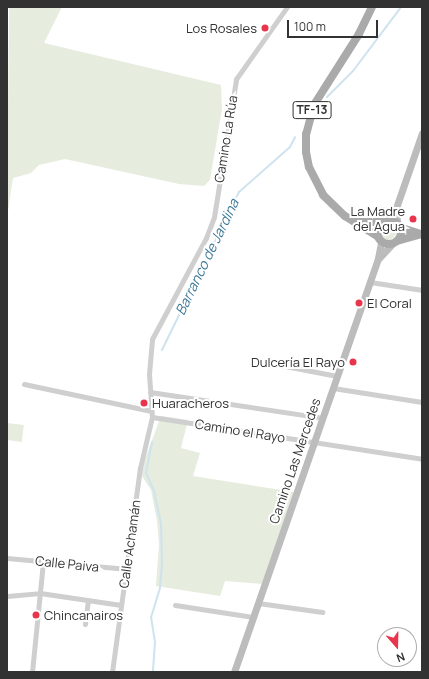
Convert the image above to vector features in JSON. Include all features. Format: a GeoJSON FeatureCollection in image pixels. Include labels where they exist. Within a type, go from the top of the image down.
{"type":"FeatureCollection","features":[{"type":"Feature","properties":{"kind":"main road","name":"TF-13"},"geometry":{"type":"LineString","coordinates":[[372,7],[343,60],[319,95],[309,116],[306,134],[306,152],[315,183],[334,207],[379,239],[394,243],[422,234]]}},
{"type":"Feature","properties":{"kind":"main road"},"geometry":{"type":"LineString","coordinates":[[379,239],[378,229],[396,208],[422,133]]}},
{"type":"Feature","properties":{"kind":"main road"},"geometry":{"type":"LineString","coordinates":[[394,243],[401,234],[398,225],[396,208]]}},
{"type":"Feature","properties":{"kind":"main road","name":"TF-13"},"geometry":{"type":"LineString","coordinates":[[355,222],[385,221],[422,234]]}},
{"type":"Feature","properties":{"kind":"main road","name":"Camino Las Mercedes"},"geometry":{"type":"LineString","coordinates":[[234,672],[370,282],[378,258],[379,239]]}},
{"type":"Feature","properties":{"kind":"main road","name":"Camino Las Mercedes"},"geometry":{"type":"LineString","coordinates":[[378,258],[394,243]]}},
{"type":"Feature","properties":{"kind":"street","name":"Camino La Rúa"},"geometry":{"type":"LineString","coordinates":[[152,417],[150,392],[152,339],[206,238],[214,217],[236,79],[287,7]]}},
{"type":"Feature","properties":{"kind":"street"},"geometry":{"type":"LineString","coordinates":[[370,282],[422,290]]}},
{"type":"Feature","properties":{"kind":"street"},"geometry":{"type":"LineString","coordinates":[[280,365],[338,376]]}},
{"type":"Feature","properties":{"kind":"street"},"geometry":{"type":"LineString","coordinates":[[24,384],[151,411]]}},
{"type":"Feature","properties":{"kind":"street"},"geometry":{"type":"LineString","coordinates":[[333,388],[422,402]]}},
{"type":"Feature","properties":{"kind":"street"},"geometry":{"type":"LineString","coordinates":[[150,392],[323,418]]}},
{"type":"Feature","properties":{"kind":"street","name":"Camino el Rayo"},"geometry":{"type":"LineString","coordinates":[[152,417],[422,459]]}},
{"type":"Feature","properties":{"kind":"street","name":"Calle Achamán"},"geometry":{"type":"LineString","coordinates":[[112,672],[140,468],[152,417]]}},
{"type":"Feature","properties":{"kind":"street","name":"Calle Paiva"},"geometry":{"type":"LineString","coordinates":[[7,558],[127,569]]}},
{"type":"Feature","properties":{"kind":"street"},"geometry":{"type":"LineString","coordinates":[[32,672],[43,561]]}},
{"type":"Feature","properties":{"kind":"street"},"geometry":{"type":"LineString","coordinates":[[7,596],[40,593],[121,605]]}},
{"type":"Feature","properties":{"kind":"street"},"geometry":{"type":"LineString","coordinates":[[85,624],[88,601]]}},
{"type":"Feature","properties":{"kind":"street"},"geometry":{"type":"LineString","coordinates":[[258,603],[322,612]]}},
{"type":"Feature","properties":{"kind":"street"},"geometry":{"type":"LineString","coordinates":[[175,605],[253,617]]}},
{"type":"Feature","properties":{"kind":"shaded area"},"geometry":{"type":"Polygon","coordinates":[[[9,7],[62,7],[44,43],[221,85],[222,109],[210,180],[204,186],[179,184],[65,159],[39,165],[31,173],[13,178],[7,217],[9,7]]]}},
{"type":"Feature","properties":{"kind":"shaded area"},"geometry":{"type":"Polygon","coordinates":[[[388,224],[395,229],[396,232],[391,239],[388,240],[381,235],[380,232],[385,225],[388,224]]]}},
{"type":"Feature","properties":{"kind":"shaded area"},"geometry":{"type":"Polygon","coordinates":[[[161,416],[188,420],[181,448],[200,453],[193,476],[294,492],[262,584],[225,581],[220,596],[156,586],[159,544],[157,521],[151,490],[142,476],[142,467],[161,416]]]}},
{"type":"Feature","properties":{"kind":"shaded area"},"geometry":{"type":"Polygon","coordinates":[[[7,423],[24,425],[22,442],[7,440],[7,423]]]}},
{"type":"Feature","properties":{"kind":"waterway"},"geometry":{"type":"LineString","coordinates":[[327,97],[353,71],[401,7]]}},
{"type":"Feature","properties":{"kind":"waterway","name":"Barranco de Jardina"},"geometry":{"type":"LineString","coordinates":[[162,350],[239,192],[290,147],[295,137]]}},
{"type":"Feature","properties":{"kind":"waterway","name":"Barranco de Jardina"},"geometry":{"type":"LineString","coordinates":[[152,442],[146,473],[154,491],[161,523],[162,564],[160,588],[151,617],[155,642],[153,672]]}},
{"type":"Feature","properties":{"kind":"place","name":"Los Rosales"},"geometry":{"type":"Point","coordinates":[265,28]}},
{"type":"Feature","properties":{"kind":"place","name":"La Madre del Agua"},"geometry":{"type":"Point","coordinates":[413,219]}},
{"type":"Feature","properties":{"kind":"place","name":"El Coral"},"geometry":{"type":"Point","coordinates":[359,303]}},
{"type":"Feature","properties":{"kind":"place","name":"Dulcería El Rayo"},"geometry":{"type":"Point","coordinates":[353,362]}},
{"type":"Feature","properties":{"kind":"place","name":"Huaracheros"},"geometry":{"type":"Point","coordinates":[144,403]}},
{"type":"Feature","properties":{"kind":"place","name":"Chincanairos"},"geometry":{"type":"Point","coordinates":[36,615]}}]}
